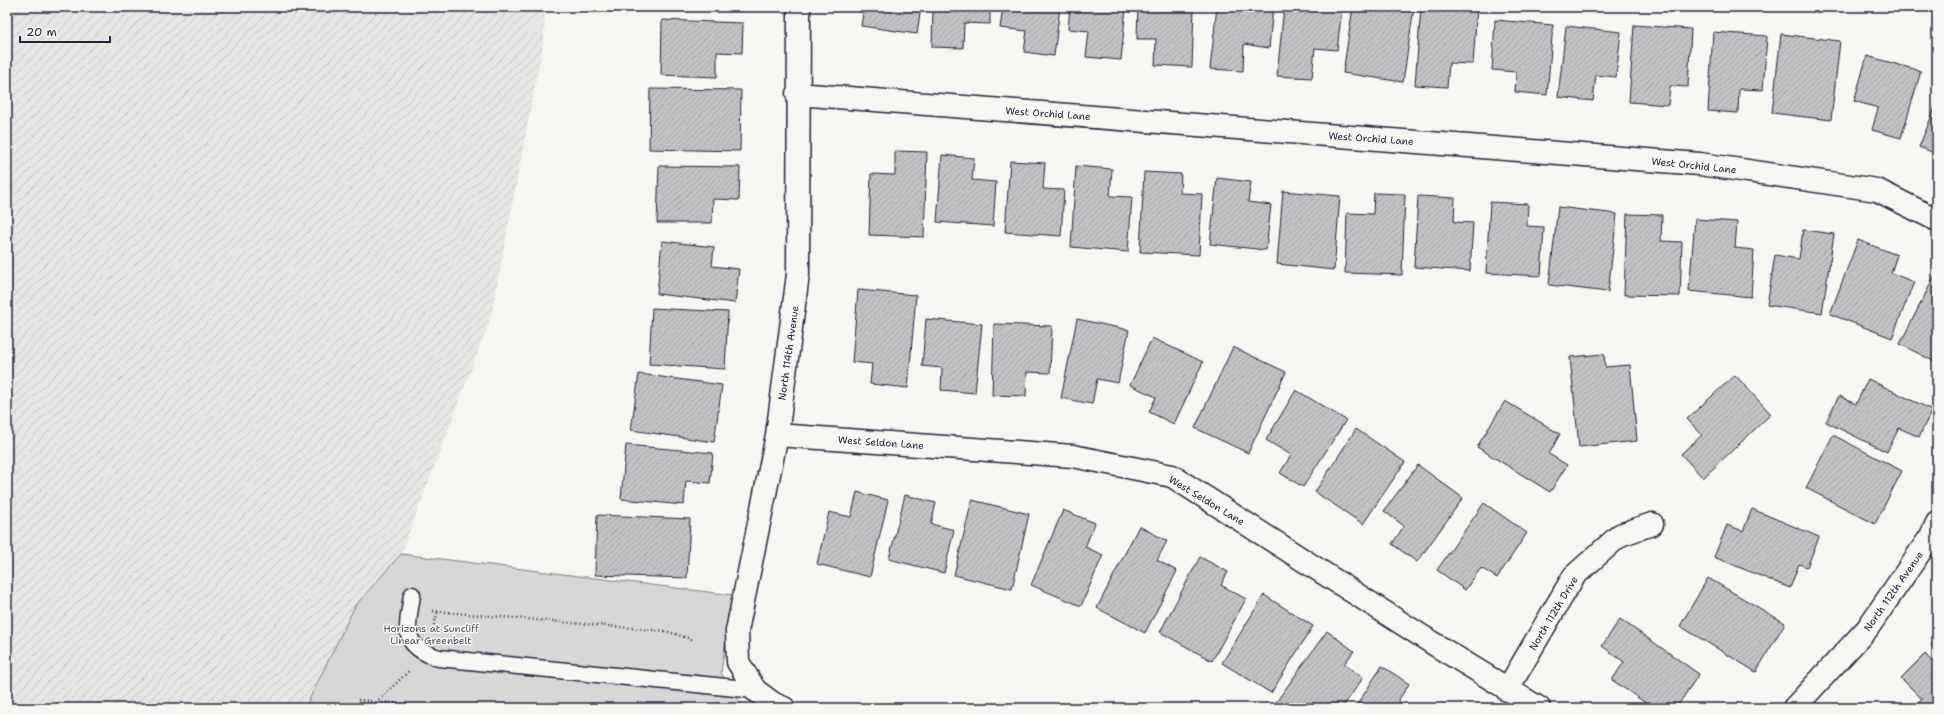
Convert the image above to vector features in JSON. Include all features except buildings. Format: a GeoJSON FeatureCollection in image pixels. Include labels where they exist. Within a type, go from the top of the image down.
{"type":"FeatureCollection","features":[{"type":"Feature","properties":{"kind":"street","name":"North 114th Avenue"},"geometry":{"type":"LineString","coordinates":[[755,690],[738,662],[737,631],[777,435],[798,274],[797,94],[799,7]]}},
{"type":"Feature","properties":{"kind":"street","name":"West Orchid Lane"},"geometry":{"type":"LineString","coordinates":[[797,94],[1700,164],[1877,190],[1937,220]]}},
{"type":"Feature","properties":{"kind":"street","name":"West Seldon Lane"},"geometry":{"type":"LineString","coordinates":[[777,435],[1073,456],[1172,476],[1507,690],[1539,708]]}},
{"type":"Feature","properties":{"kind":"street","name":"North 112th Avenue"},"geometry":{"type":"LineString","coordinates":[[1794,708],[1867,629],[1931,536],[1937,523]]}},
{"type":"Feature","properties":{"kind":"street","name":"North 112th Drive"},"geometry":{"type":"LineString","coordinates":[[1507,690],[1574,576],[1620,535],[1652,524]]}},
{"type":"Feature","properties":{"kind":"street"},"geometry":{"type":"LineString","coordinates":[[755,690],[774,704],[784,708]]}},
{"type":"Feature","properties":{"kind":"lane"},"geometry":{"type":"LineString","coordinates":[[411,602],[407,629],[411,640],[422,653],[439,658],[755,690]]}},
{"type":"Feature","properties":{"kind":"path"},"geometry":{"type":"LineString","coordinates":[[411,602],[666,632],[694,640]]}},
{"type":"Feature","properties":{"kind":"path"},"geometry":{"type":"LineString","coordinates":[[358,700],[448,708]]}},
{"type":"Feature","properties":{"kind":"shaded area"},"geometry":{"type":"Polygon","coordinates":[[[7,7],[545,7],[544,38],[491,317],[401,554],[355,606],[305,708],[7,708],[7,7]]]}},
{"type":"Feature","properties":{"kind":"green space","name":"Horizons at Suncliff Linear Greenbelt"},"geometry":{"type":"Polygon","coordinates":[[[401,554],[732,595],[721,673],[741,704],[749,708],[305,708],[355,606],[401,554]]]}}]}
